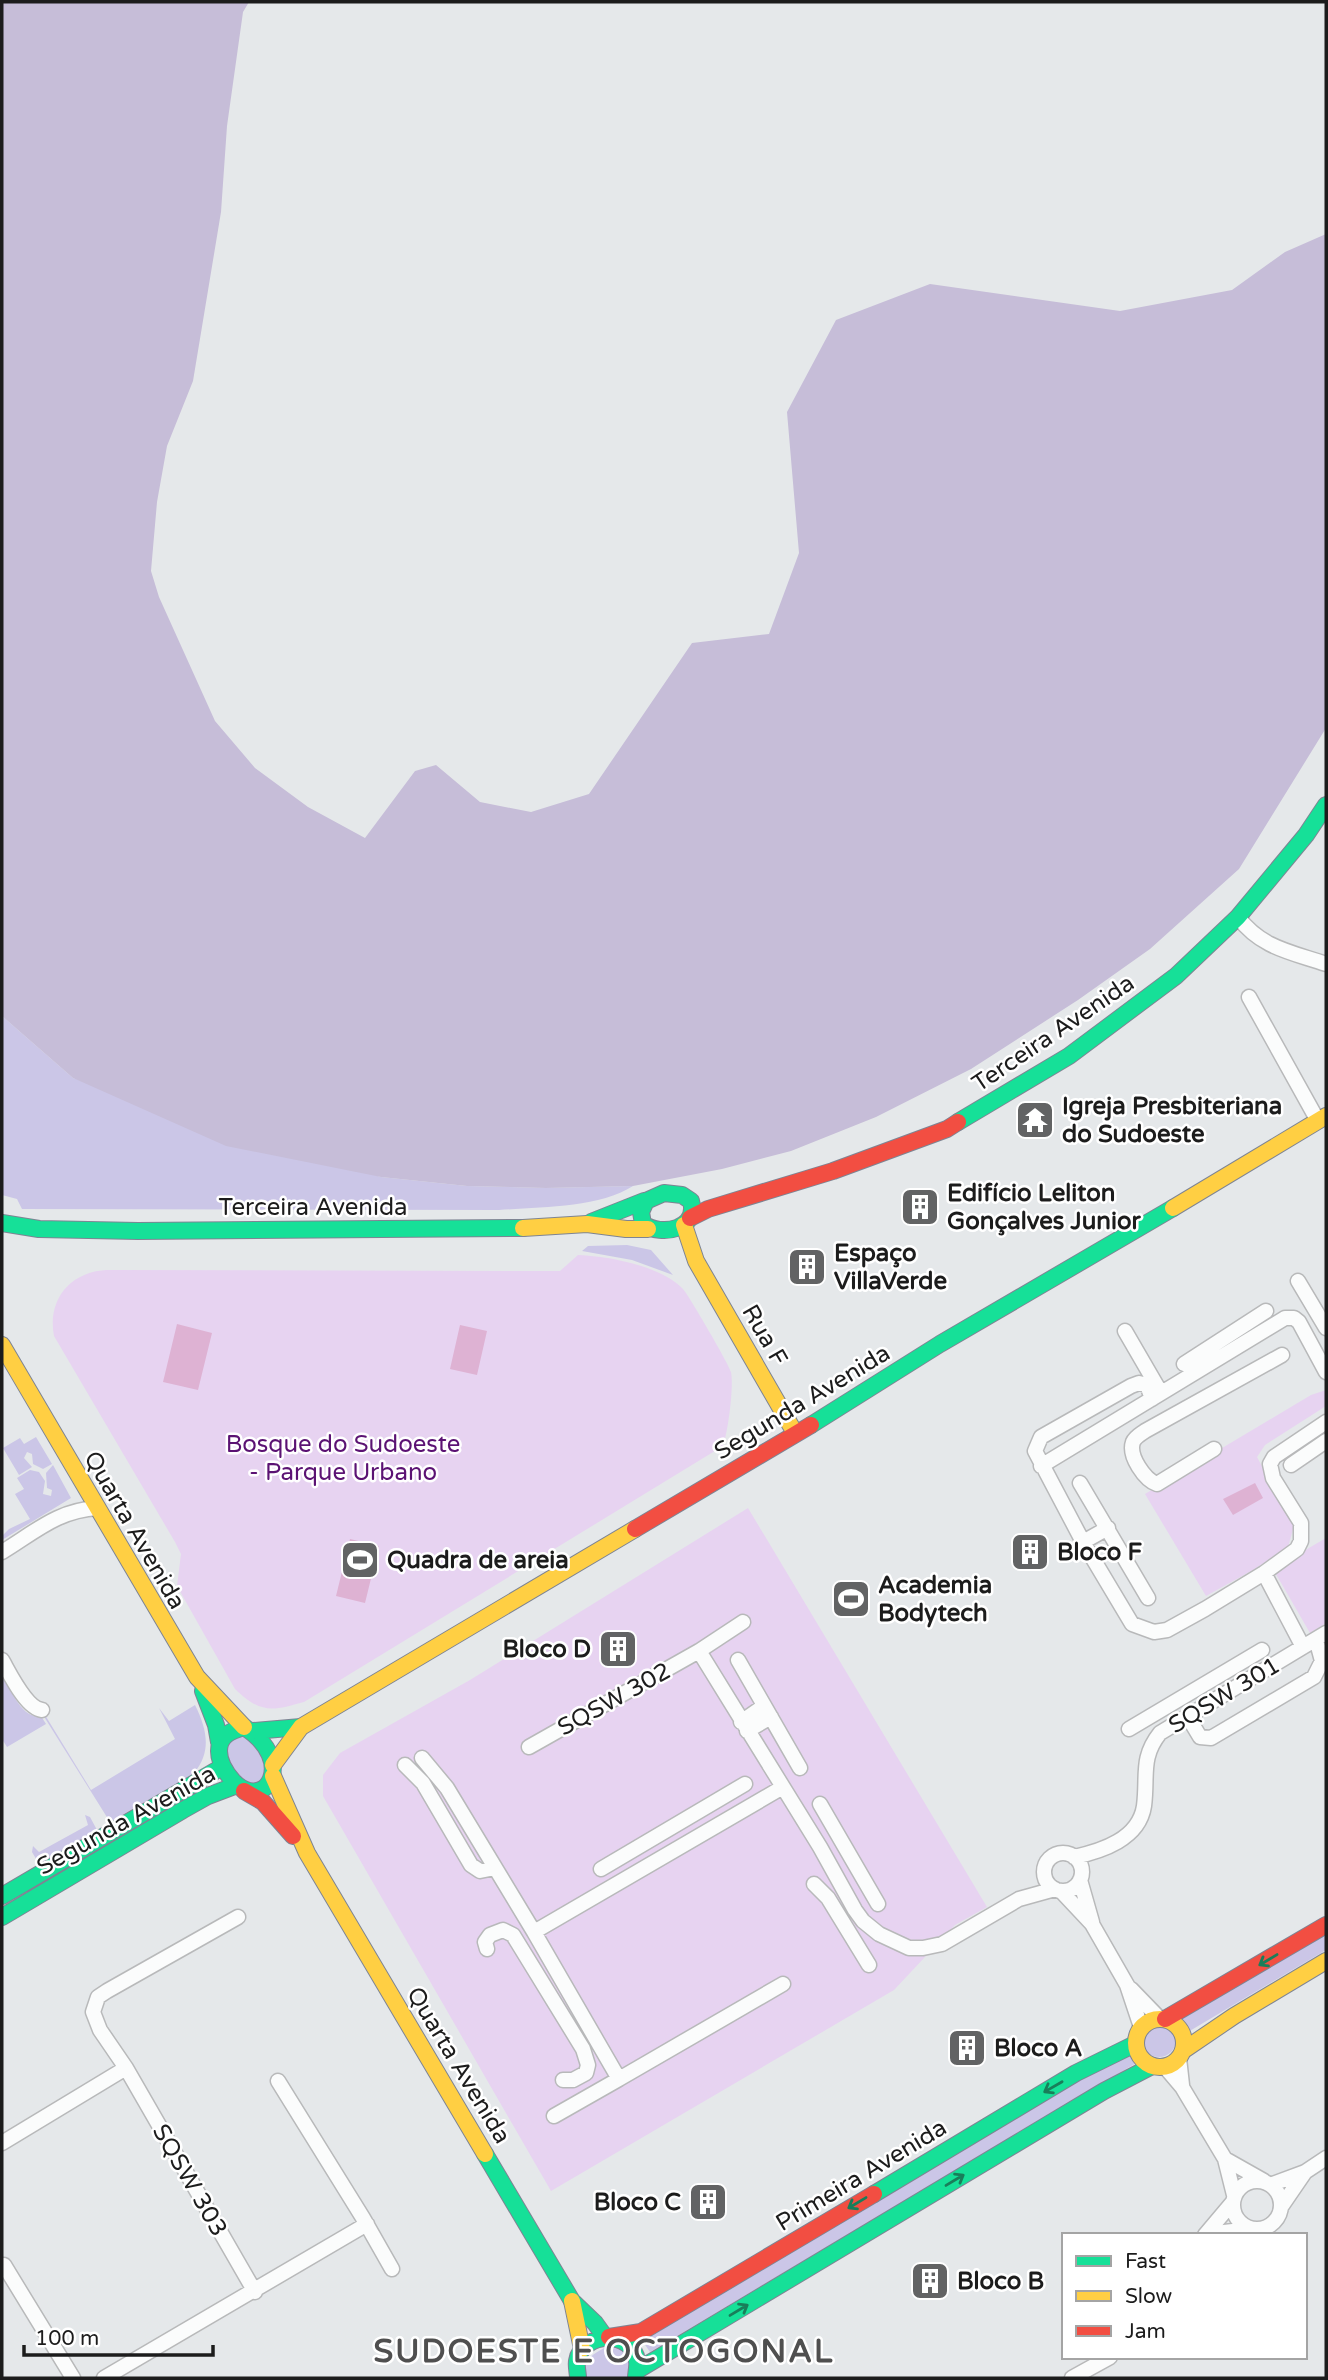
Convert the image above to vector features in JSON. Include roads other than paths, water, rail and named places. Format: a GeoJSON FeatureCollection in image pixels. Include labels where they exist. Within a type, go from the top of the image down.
{"type":"FeatureCollection","features":[{"type":"Feature","properties":{"kind":"street","name":"Terceira Avenida"},"geometry":{"type":"LineString","coordinates":[[687,1222],[708,1209],[834,1171],[947,1129],[1069,1056],[1176,976],[1238,917],[1325,809]]}},
{"type":"Feature","properties":{"kind":"street"},"geometry":{"type":"LineString","coordinates":[[1306,835],[1326,830]]}},
{"type":"Feature","properties":{"kind":"street"},"geometry":{"type":"LineString","coordinates":[[1238,917],[1245,927],[1266,943],[1326,964]]}},
{"type":"Feature","properties":{"kind":"street"},"geometry":{"type":"LineString","coordinates":[[1249,997],[1322,1118]]}},
{"type":"Feature","properties":{"kind":"street","name":"Segunda Avenida"},"geometry":{"type":"LineString","coordinates":[[273,1770],[301,1727],[855,1399],[940,1344],[1171,1210],[1322,1118]]}},
{"type":"Feature","properties":{"kind":"street"},"geometry":{"type":"LineString","coordinates":[[664,1193],[684,1194],[692,1204],[693,1211],[687,1222],[655,1230],[642,1223],[644,1201],[664,1193]]}},
{"type":"Feature","properties":{"kind":"street","name":"Terceira Avenida"},"geometry":{"type":"LineString","coordinates":[[684,1194],[738,1199]]}},
{"type":"Feature","properties":{"kind":"street","name":"Terceira Avenida"},"geometry":{"type":"LineString","coordinates":[[587,1224],[644,1201]]}},
{"type":"Feature","properties":{"kind":"street","name":"Rua F"},"geometry":{"type":"LineString","coordinates":[[687,1222],[696,1261],[795,1433]]}},
{"type":"Feature","properties":{"kind":"street"},"geometry":{"type":"LineString","coordinates":[[2,1223],[39,1229]]}},
{"type":"Feature","properties":{"kind":"street","name":"Terceira Avenida"},"geometry":{"type":"LineString","coordinates":[[39,1229],[378,1230],[587,1224],[655,1230]]}},
{"type":"Feature","properties":{"kind":"street"},"geometry":{"type":"LineString","coordinates":[[2,1238],[39,1229]]}},
{"type":"Feature","properties":{"kind":"street","name":"Rua F"},"geometry":{"type":"LineString","coordinates":[[655,1230],[696,1261]]}},
{"type":"Feature","properties":{"kind":"street"},"geometry":{"type":"LineString","coordinates":[[1298,1281],[1326,1328]]}},
{"type":"Feature","properties":{"kind":"street"},"geometry":{"type":"LineString","coordinates":[[1041,1466],[1157,1396],[1215,1344],[1266,1311]]}},
{"type":"Feature","properties":{"kind":"street"},"geometry":{"type":"LineString","coordinates":[[1185,1371],[1223,1357],[1290,1317],[1299,1322],[1322,1352],[1326,1372]]}},
{"type":"Feature","properties":{"kind":"street"},"geometry":{"type":"LineString","coordinates":[[1125,1331],[1157,1396]]}},
{"type":"Feature","properties":{"kind":"street"},"geometry":{"type":"LineString","coordinates":[[1215,1344],[1223,1357]]}},
{"type":"Feature","properties":{"kind":"street","name":"Quarta Avenida"},"geometry":{"type":"LineString","coordinates":[[2,1345],[197,1677],[249,1729]]}},
{"type":"Feature","properties":{"kind":"street"},"geometry":{"type":"LineString","coordinates":[[1214,1449],[1157,1484],[1149,1480],[1134,1456],[1132,1443],[1137,1436],[1282,1355]]}},
{"type":"Feature","properties":{"kind":"street"},"geometry":{"type":"LineString","coordinates":[[1185,1371],[1201,1401]]}},
{"type":"Feature","properties":{"kind":"street"},"geometry":{"type":"LineString","coordinates":[[1157,1396],[1147,1385],[1139,1383],[1131,1386],[1041,1437],[1035,1451],[1083,1542],[1132,1624],[1154,1632],[1167,1630],[1264,1573],[1297,1549],[1303,1533],[1301,1523],[1273,1478],[1270,1464],[1274,1457],[1326,1422]]}},
{"type":"Feature","properties":{"kind":"street"},"geometry":{"type":"LineString","coordinates":[[1291,1465],[1322,1444],[1314,1431]]}},
{"type":"Feature","properties":{"kind":"street"},"geometry":{"type":"LineString","coordinates":[[1080,1483],[1148,1598]]}},
{"type":"Feature","properties":{"kind":"street"},"geometry":{"type":"LineString","coordinates":[[65,1513],[83,1484]]}},
{"type":"Feature","properties":{"kind":"street"},"geometry":{"type":"LineString","coordinates":[[2,1552],[65,1513],[98,1508]]}},
{"type":"Feature","properties":{"kind":"street"},"geometry":{"type":"LineString","coordinates":[[1083,1542],[1108,1528]]}},
{"type":"Feature","properties":{"kind":"street","name":"SQSW 301"},"geometry":{"type":"LineString","coordinates":[[1074,1857],[1099,1852],[1130,1834],[1137,1824],[1144,1806],[1145,1767],[1152,1744],[1160,1733],[1315,1640],[1264,1573]]}},
{"type":"Feature","properties":{"kind":"street","name":"SQSW 302"},"geometry":{"type":"LineString","coordinates":[[529,1747],[744,1622]]}},
{"type":"Feature","properties":{"kind":"street"},"geometry":{"type":"LineString","coordinates":[[1188,1717],[1200,1737],[1211,1738],[1314,1677],[1322,1661],[1315,1640]]}},
{"type":"Feature","properties":{"kind":"street"},"geometry":{"type":"LineString","coordinates":[[1129,1729],[1262,1650]]}},
{"type":"Feature","properties":{"kind":"street","name":"SQSW 302"},"geometry":{"type":"LineString","coordinates":[[698,1651],[820,1847],[855,1910],[863,1921],[879,1934],[909,1948],[942,1944],[1019,1899],[1058,1890]]}},
{"type":"Feature","properties":{"kind":"street"},"geometry":{"type":"LineString","coordinates":[[2,1660],[28,1703],[37,1710],[42,1710]]}},
{"type":"Feature","properties":{"kind":"street"},"geometry":{"type":"LineString","coordinates":[[738,1660],[800,1768]]}},
{"type":"Feature","properties":{"kind":"street"},"geometry":{"type":"LineString","coordinates":[[197,1677],[216,1724],[222,1767],[241,1788],[262,1789],[270,1783],[273,1770],[263,1742],[249,1729],[235,1728],[226,1733],[219,1742]]}},
{"type":"Feature","properties":{"kind":"street"},"geometry":{"type":"LineString","coordinates":[[1216,1678],[1227,1693]]}},
{"type":"Feature","properties":{"kind":"street"},"geometry":{"type":"LineString","coordinates":[[744,1727],[768,1712]]}},
{"type":"Feature","properties":{"kind":"street","name":"Segunda Avenida"},"geometry":{"type":"LineString","coordinates":[[249,1729],[301,1727]]}},
{"type":"Feature","properties":{"kind":"street"},"geometry":{"type":"LineString","coordinates":[[422,1758],[447,1788],[619,2079]]}},
{"type":"Feature","properties":{"kind":"street"},"geometry":{"type":"LineString","coordinates":[[405,1765],[423,1783],[471,1865],[480,1871],[495,1868]]}},
{"type":"Feature","properties":{"kind":"street","name":"Segunda Avenida"},"geometry":{"type":"LineString","coordinates":[[2,1896],[222,1767]]}},
{"type":"Feature","properties":{"kind":"street","name":"Quarta Avenida"},"geometry":{"type":"LineString","coordinates":[[273,1770],[307,1853],[572,2301],[607,2337],[631,2347],[635,2354],[637,2374]]}},
{"type":"Feature","properties":{"kind":"street"},"geometry":{"type":"LineString","coordinates":[[601,1869],[745,1784]]}},
{"type":"Feature","properties":{"kind":"street"},"geometry":{"type":"LineString","coordinates":[[534,1932],[783,1787]]}},
{"type":"Feature","properties":{"kind":"street","name":"Segunda Avenida"},"geometry":{"type":"LineString","coordinates":[[2,1917],[208,1796],[241,1788]]}},
{"type":"Feature","properties":{"kind":"street","name":"Quarta Avenida"},"geometry":{"type":"LineString","coordinates":[[241,1788],[263,1802],[307,1853]]}},
{"type":"Feature","properties":{"kind":"street"},"geometry":{"type":"LineString","coordinates":[[431,1798],[447,1788]]}},
{"type":"Feature","properties":{"kind":"street"},"geometry":{"type":"LineString","coordinates":[[722,1798],[733,1817]]}},
{"type":"Feature","properties":{"kind":"street"},"geometry":{"type":"LineString","coordinates":[[820,1804],[878,1904]]}},
{"type":"Feature","properties":{"kind":"street"},"geometry":{"type":"LineString","coordinates":[[820,1847],[840,1838]]}},
{"type":"Feature","properties":{"kind":"street"},"geometry":{"type":"LineString","coordinates":[[631,1851],[639,1869]]}},
{"type":"Feature","properties":{"kind":"street","name":"SQSW 301"},"geometry":{"type":"LineString","coordinates":[[1081,1876],[1099,1852]]}},
{"type":"Feature","properties":{"kind":"street"},"geometry":{"type":"LineString","coordinates":[[1092,1924],[1079,1864],[1074,1857],[1063,1854],[1053,1857],[1044,1871],[1047,1882],[1092,1924],[1128,1985],[1141,2027],[1135,2044],[1142,2060],[1159,2067],[1182,2087],[1225,2159],[1235,2218],[1251,2229]]}},
{"type":"Feature","properties":{"kind":"street"},"geometry":{"type":"LineString","coordinates":[[833,1870],[852,1860]]}},
{"type":"Feature","properties":{"kind":"street","name":"SQSW 302"},"geometry":{"type":"LineString","coordinates":[[1019,1899],[1044,1871]]}},
{"type":"Feature","properties":{"kind":"street"},"geometry":{"type":"LineString","coordinates":[[1058,1890],[1072,1889],[1081,1876]]}},
{"type":"Feature","properties":{"kind":"street"},"geometry":{"type":"LineString","coordinates":[[814,1884],[828,1898],[869,1965]]}},
{"type":"Feature","properties":{"kind":"street"},"geometry":{"type":"LineString","coordinates":[[828,1898],[843,1889]]}},
{"type":"Feature","properties":{"kind":"street"},"geometry":{"type":"LineString","coordinates":[[842,1920],[855,1910]]}},
{"type":"Feature","properties":{"kind":"street","name":"SQSW 303"},"geometry":{"type":"LineString","coordinates":[[238,1917],[98,1997],[93,2012],[95,2020],[126,2068],[255,2292]]}},
{"type":"Feature","properties":{"kind":"street"},"geometry":{"type":"LineString","coordinates":[[1141,2027],[1150,2021],[1163,2019],[1326,1925]]}},
{"type":"Feature","properties":{"kind":"street"},"geometry":{"type":"LineString","coordinates":[[487,1949],[487,1938],[505,1930],[516,1938],[586,2057],[586,2073],[573,2080],[563,2080]]}},
{"type":"Feature","properties":{"kind":"street"},"geometry":{"type":"LineString","coordinates":[[532,1968],[548,1959]]}},
{"type":"Feature","properties":{"kind":"street"},"geometry":{"type":"LineString","coordinates":[[637,2374],[1104,2091],[1182,2054],[1234,2016],[1326,1961]]}},
{"type":"Feature","properties":{"kind":"street"},"geometry":{"type":"LineString","coordinates":[[544,1985],[556,1974]]}},
{"type":"Feature","properties":{"kind":"street"},"geometry":{"type":"LineString","coordinates":[[554,2116],[783,1984]]}},
{"type":"Feature","properties":{"kind":"street"},"geometry":{"type":"LineString","coordinates":[[1128,1985],[1163,2019],[1172,2022],[1183,2034],[1182,2087]]}},
{"type":"Feature","properties":{"kind":"street","name":"Primeira Avenida"},"geometry":{"type":"LineString","coordinates":[[582,2349],[589,2342],[641,2332],[676,2313],[1045,2091],[1135,2044]]}},
{"type":"Feature","properties":{"kind":"street"},"geometry":{"type":"LineString","coordinates":[[2,2143],[126,2068]]}},
{"type":"Feature","properties":{"kind":"street"},"geometry":{"type":"LineString","coordinates":[[278,2081],[392,2269]]}},
{"type":"Feature","properties":{"kind":"street"},"geometry":{"type":"LineString","coordinates":[[1207,2233],[1238,2189],[1251,2181],[1268,2184],[1305,2172],[1326,2158]]}},
{"type":"Feature","properties":{"kind":"street"},"geometry":{"type":"LineString","coordinates":[[1225,2159],[1268,2184],[1278,2193],[1281,2207]]}},
{"type":"Feature","properties":{"kind":"street"},"geometry":{"type":"LineString","coordinates":[[1220,2233],[1269,2227],[1305,2172]]}},
{"type":"Feature","properties":{"kind":"street"},"geometry":{"type":"LineString","coordinates":[[104,2378],[367,2224]]}},
{"type":"Feature","properties":{"kind":"street"},"geometry":{"type":"LineString","coordinates":[[4,2265],[73,2378]]}},
{"type":"Feature","properties":{"kind":"street","name":"Quarta Avenida"},"geometry":{"type":"LineString","coordinates":[[572,2301],[582,2349]]}},
{"type":"Feature","properties":{"kind":"street"},"geometry":{"type":"LineString","coordinates":[[560,2378],[577,2373],[582,2349]]}},
{"type":"Feature","properties":{"kind":"street"},"geometry":{"type":"LineString","coordinates":[[1072,2378],[1106,2359]]}},
{"type":"Feature","properties":{"kind":"place","name":"Igreja Presbiteriana do Sudoeste"},"geometry":{"type":"Point","coordinates":[1035,1120]}},
{"type":"Feature","properties":{"kind":"place","name":"Edifício Leliton Gonçalves Junior"},"geometry":{"type":"Point","coordinates":[920,1207]}},
{"type":"Feature","properties":{"kind":"place","name":"Espaço VillaVerde"},"geometry":{"type":"Point","coordinates":[807,1267]}},
{"type":"Feature","properties":{"kind":"place","name":"Bloco F"},"geometry":{"type":"Point","coordinates":[1030,1552]}},
{"type":"Feature","properties":{"kind":"place","name":"Quadra de areia"},"geometry":{"type":"Point","coordinates":[360,1560]}},
{"type":"Feature","properties":{"kind":"place","name":"Academia Bodytech"},"geometry":{"type":"Point","coordinates":[851,1599]}},
{"type":"Feature","properties":{"kind":"place","name":"Bloco D"},"geometry":{"type":"Point","coordinates":[618,1649]}},
{"type":"Feature","properties":{"kind":"place","name":"Bloco A"},"geometry":{"type":"Point","coordinates":[967,2048]}},
{"type":"Feature","properties":{"kind":"place","name":"Bloco C"},"geometry":{"type":"Point","coordinates":[708,2202]}},
{"type":"Feature","properties":{"kind":"place","name":"Bloco B"},"geometry":{"type":"Point","coordinates":[930,2281]}},
{"type":"Feature","properties":{"kind":"district","name":"SUDOESTE E OCTOGONAL"},"geometry":{"type":"Point","coordinates":[604,2351]}},
{"type":"Feature","properties":{"kind":"park label","name":"Bosque do Sudoeste - Parque Urbano"},"geometry":{"type":"Point","coordinates":[343,1458]}}]}
